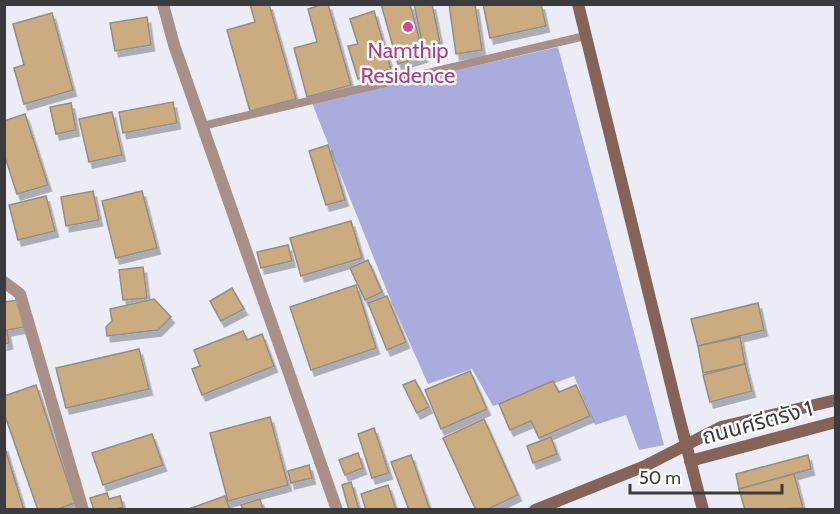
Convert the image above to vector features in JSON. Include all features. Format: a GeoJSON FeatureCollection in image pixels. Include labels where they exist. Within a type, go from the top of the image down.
{"type":"FeatureCollection","features":[{"type":"Feature","properties":{"kind":"street"},"geometry":{"type":"LineString","coordinates":[[163,4],[174,45],[337,510]]}},
{"type":"Feature","properties":{"kind":"street"},"geometry":{"type":"LineString","coordinates":[[578,4],[703,510]]}},
{"type":"Feature","properties":{"kind":"street"},"geometry":{"type":"LineString","coordinates":[[4,282],[20,294],[83,510]]}},
{"type":"Feature","properties":{"kind":"street","name":"ถนนศรีตรัง 1"},"geometry":{"type":"LineString","coordinates":[[535,510],[645,466],[721,427],[836,400]]}},
{"type":"Feature","properties":{"kind":"street","name":"ถนนศรีตรัง 1"},"geometry":{"type":"LineString","coordinates":[[690,461],[836,422]]}},
{"type":"Feature","properties":{"kind":"lane"},"geometry":{"type":"LineString","coordinates":[[202,126],[585,36]]}},
{"type":"Feature","properties":{"kind":"shaded area"},"geometry":{"type":"Polygon","coordinates":[[[558,47],[664,445],[639,450],[626,415],[595,425],[574,376],[493,406],[472,369],[428,384],[391,301],[312,103],[558,47]]]}},
{"type":"Feature","properties":{"kind":"building"},"geometry":{"type":"Polygon","coordinates":[[[250,4],[269,4],[296,99],[250,111],[227,30],[255,22],[250,4]]]}},
{"type":"Feature","properties":{"kind":"building"},"geometry":{"type":"Polygon","coordinates":[[[328,4],[351,85],[307,97],[294,48],[317,42],[308,9],[328,4]]]}},
{"type":"Feature","properties":{"kind":"building"},"geometry":{"type":"Polygon","coordinates":[[[381,4],[410,4],[424,56],[398,64],[381,4]]]}},
{"type":"Feature","properties":{"kind":"building"},"geometry":{"type":"Polygon","coordinates":[[[414,4],[432,4],[440,43],[423,47],[414,4]]]}},
{"type":"Feature","properties":{"kind":"building"},"geometry":{"type":"Polygon","coordinates":[[[449,4],[475,4],[482,50],[456,54],[449,4]]]}},
{"type":"Feature","properties":{"kind":"building"},"geometry":{"type":"Polygon","coordinates":[[[483,4],[541,4],[546,26],[490,38],[483,4]]]}},
{"type":"Feature","properties":{"kind":"building"},"geometry":{"type":"Polygon","coordinates":[[[374,11],[391,69],[358,79],[348,46],[358,44],[350,19],[374,11]]]}},
{"type":"Feature","properties":{"kind":"building"},"geometry":{"type":"Polygon","coordinates":[[[52,13],[73,90],[24,104],[14,68],[24,65],[13,24],[52,13]]]}},
{"type":"Feature","properties":{"kind":"building"},"geometry":{"type":"Polygon","coordinates":[[[147,17],[151,45],[115,51],[110,23],[147,17]]]}},
{"type":"Feature","properties":{"kind":"building"},"geometry":{"type":"Polygon","coordinates":[[[173,102],[177,123],[123,133],[119,112],[173,102]]]}},
{"type":"Feature","properties":{"kind":"building"},"geometry":{"type":"Polygon","coordinates":[[[71,103],[76,130],[56,134],[50,107],[71,103]]]}},
{"type":"Feature","properties":{"kind":"building"},"geometry":{"type":"Polygon","coordinates":[[[112,112],[122,155],[89,162],[79,119],[112,112]]]}},
{"type":"Feature","properties":{"kind":"building"},"geometry":{"type":"Polygon","coordinates":[[[25,114],[48,185],[17,194],[4,154],[4,121],[25,114]]]}},
{"type":"Feature","properties":{"kind":"building"},"geometry":{"type":"Polygon","coordinates":[[[328,145],[345,200],[326,205],[309,151],[328,145]]]}},
{"type":"Feature","properties":{"kind":"building"},"geometry":{"type":"Polygon","coordinates":[[[93,191],[99,220],[66,226],[61,197],[93,191]]]}},
{"type":"Feature","properties":{"kind":"building"},"geometry":{"type":"Polygon","coordinates":[[[142,191],[157,248],[116,258],[102,201],[142,191]]]}},
{"type":"Feature","properties":{"kind":"building"},"geometry":{"type":"Polygon","coordinates":[[[46,196],[55,231],[18,240],[9,205],[46,196]]]}},
{"type":"Feature","properties":{"kind":"building"},"geometry":{"type":"Polygon","coordinates":[[[351,221],[362,258],[301,276],[290,238],[351,221]]]}},
{"type":"Feature","properties":{"kind":"building"},"geometry":{"type":"Polygon","coordinates":[[[288,245],[292,261],[261,268],[257,252],[288,245]]]}},
{"type":"Feature","properties":{"kind":"building"},"geometry":{"type":"Polygon","coordinates":[[[368,260],[382,292],[365,300],[350,268],[368,260]]]}},
{"type":"Feature","properties":{"kind":"building"},"geometry":{"type":"Polygon","coordinates":[[[143,267],[147,298],[123,300],[119,270],[143,267]]]}},
{"type":"Feature","properties":{"kind":"building"},"geometry":{"type":"Polygon","coordinates":[[[356,285],[376,348],[311,370],[290,307],[356,285]]]}},
{"type":"Feature","properties":{"kind":"building"},"geometry":{"type":"Polygon","coordinates":[[[232,288],[244,309],[221,321],[210,301],[232,288]]]}},
{"type":"Feature","properties":{"kind":"building"},"geometry":{"type":"Polygon","coordinates":[[[387,296],[406,342],[387,350],[368,303],[387,296]]]}},
{"type":"Feature","properties":{"kind":"building"},"geometry":{"type":"Polygon","coordinates":[[[154,299],[171,317],[158,330],[107,336],[106,327],[112,321],[110,309],[154,299]]]}},
{"type":"Feature","properties":{"kind":"building"},"geometry":{"type":"Polygon","coordinates":[[[19,300],[24,327],[7,330],[9,343],[4,344],[4,302],[19,300]]]}},
{"type":"Feature","properties":{"kind":"building"},"geometry":{"type":"Polygon","coordinates":[[[758,303],[764,330],[698,346],[691,319],[758,303]]]}},
{"type":"Feature","properties":{"kind":"building"},"geometry":{"type":"Polygon","coordinates":[[[243,331],[247,340],[262,334],[274,366],[202,395],[192,369],[200,366],[194,350],[243,331]]]}},
{"type":"Feature","properties":{"kind":"building"},"geometry":{"type":"Polygon","coordinates":[[[740,337],[745,364],[703,373],[698,346],[740,337]]]}},
{"type":"Feature","properties":{"kind":"building"},"geometry":{"type":"Polygon","coordinates":[[[139,349],[149,389],[66,408],[56,368],[139,349]]]}},
{"type":"Feature","properties":{"kind":"building"},"geometry":{"type":"Polygon","coordinates":[[[745,364],[752,391],[710,402],[703,375],[745,364]]]}},
{"type":"Feature","properties":{"kind":"building"},"geometry":{"type":"Polygon","coordinates":[[[470,371],[487,409],[441,429],[425,390],[470,371]]]}},
{"type":"Feature","properties":{"kind":"building"},"geometry":{"type":"Polygon","coordinates":[[[415,380],[429,407],[417,413],[403,385],[415,380]]]}},
{"type":"Feature","properties":{"kind":"building"},"geometry":{"type":"Polygon","coordinates":[[[553,381],[559,392],[576,385],[590,416],[539,438],[531,421],[510,430],[499,404],[553,381]]]}},
{"type":"Feature","properties":{"kind":"building"},"geometry":{"type":"Polygon","coordinates":[[[36,385],[75,503],[55,510],[38,510],[4,413],[4,396],[36,385]]]}},
{"type":"Feature","properties":{"kind":"building"},"geometry":{"type":"Polygon","coordinates":[[[270,417],[288,485],[228,501],[210,433],[270,417]]]}},
{"type":"Feature","properties":{"kind":"building"},"geometry":{"type":"Polygon","coordinates":[[[484,419],[518,495],[486,510],[476,510],[443,438],[484,419]]]}},
{"type":"Feature","properties":{"kind":"building"},"geometry":{"type":"Polygon","coordinates":[[[374,428],[389,473],[372,478],[358,434],[374,428]]]}},
{"type":"Feature","properties":{"kind":"building"},"geometry":{"type":"Polygon","coordinates":[[[152,434],[163,465],[103,485],[92,453],[152,434]]]}},
{"type":"Feature","properties":{"kind":"building"},"geometry":{"type":"Polygon","coordinates":[[[551,437],[557,454],[533,463],[527,446],[551,437]]]}},
{"type":"Feature","properties":{"kind":"building"},"geometry":{"type":"Polygon","coordinates":[[[4,445],[24,510],[4,510],[4,445]]]}},
{"type":"Feature","properties":{"kind":"building"},"geometry":{"type":"Polygon","coordinates":[[[358,453],[363,468],[345,475],[339,460],[358,453]]]}},
{"type":"Feature","properties":{"kind":"building"},"geometry":{"type":"Polygon","coordinates":[[[411,455],[430,510],[409,510],[391,462],[411,455]]]}},
{"type":"Feature","properties":{"kind":"building"},"geometry":{"type":"Polygon","coordinates":[[[808,455],[811,469],[739,489],[736,474],[808,455]]]}},
{"type":"Feature","properties":{"kind":"building"},"geometry":{"type":"Polygon","coordinates":[[[309,465],[312,478],[291,483],[288,471],[309,465]]]}},
{"type":"Feature","properties":{"kind":"building"},"geometry":{"type":"Polygon","coordinates":[[[794,474],[803,508],[745,510],[739,489],[794,474]]]}},
{"type":"Feature","properties":{"kind":"building"},"geometry":{"type":"Polygon","coordinates":[[[351,482],[359,510],[349,510],[342,485],[351,482]]]}},
{"type":"Feature","properties":{"kind":"building"},"geometry":{"type":"Polygon","coordinates":[[[388,485],[396,510],[366,510],[361,494],[388,485]]]}},
{"type":"Feature","properties":{"kind":"building"},"geometry":{"type":"Polygon","coordinates":[[[107,493],[109,499],[120,496],[123,507],[114,510],[94,510],[90,498],[107,493]]]}},
{"type":"Feature","properties":{"kind":"building"},"geometry":{"type":"Polygon","coordinates":[[[225,496],[230,510],[186,510],[225,496]]]}},
{"type":"Feature","properties":{"kind":"building"},"geometry":{"type":"Polygon","coordinates":[[[260,499],[263,510],[243,510],[241,505],[260,499]]]}},
{"type":"Feature","properties":{"kind":"place","name":"Namthip Residence"},"geometry":{"type":"Point","coordinates":[408,27]}}]}
